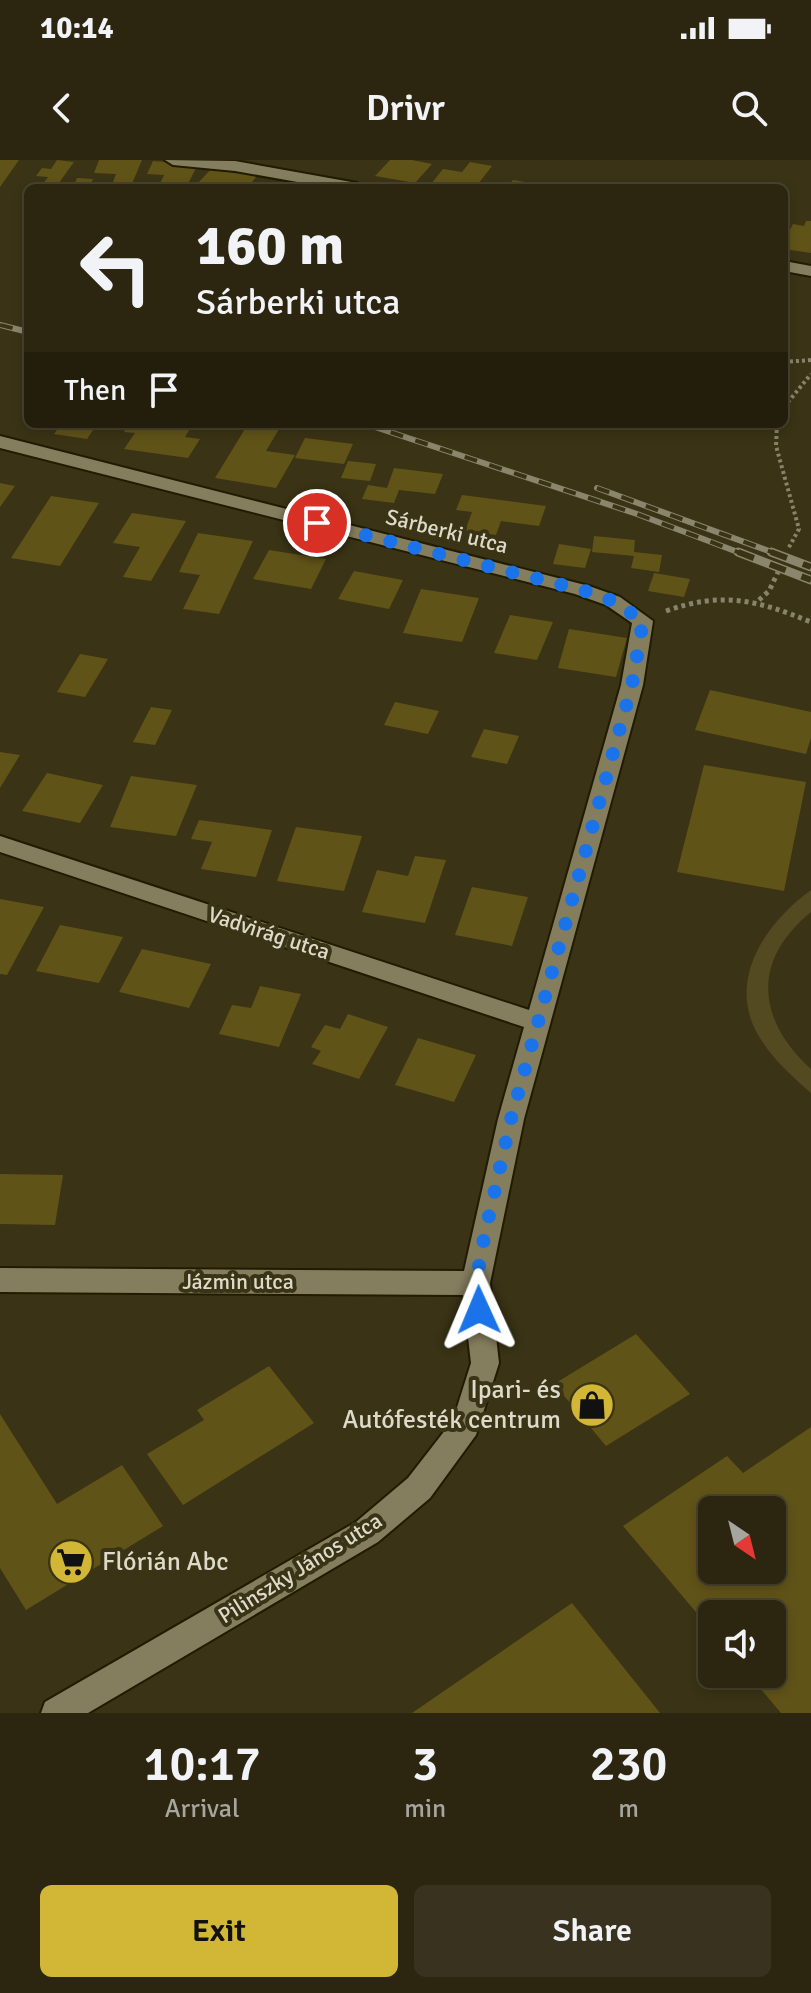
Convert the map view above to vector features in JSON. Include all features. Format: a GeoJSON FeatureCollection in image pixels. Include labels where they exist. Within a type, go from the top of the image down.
{"type":"FeatureCollection","features":[{"type":"Feature","properties":{"kind":"street"},"geometry":{"type":"LineString","coordinates":[[173,160],[237,163],[338,184]]}},
{"type":"Feature","properties":{"kind":"street"},"geometry":{"type":"LineString","coordinates":[[788,267],[811,271]]}},
{"type":"Feature","properties":{"kind":"street","name":"Sárberki utca"},"geometry":{"type":"LineString","coordinates":[[0,442],[582,590],[613,601],[643,621]]}},
{"type":"Feature","properties":{"kind":"street","name":"Pilinszky János utca"},"geometry":{"type":"LineString","coordinates":[[57,1713],[367,1532],[419,1488],[466,1426],[485,1363],[476,1283],[511,1119],[632,685],[643,621]]}},
{"type":"Feature","properties":{"kind":"street","name":"Vadvirág utca"},"geometry":{"type":"LineString","coordinates":[[0,844],[537,1022]]}},
{"type":"Feature","properties":{"kind":"street","name":"Jázmin utca"},"geometry":{"type":"LineString","coordinates":[[0,1280],[476,1283]]}},
{"type":"Feature","properties":{"kind":"path"},"geometry":{"type":"LineString","coordinates":[[788,362],[811,360]]}},
{"type":"Feature","properties":{"kind":"path"},"geometry":{"type":"LineString","coordinates":[[788,402],[811,374]]}},
{"type":"Feature","properties":{"kind":"path"},"geometry":{"type":"LineString","coordinates":[[777,428],[776,446],[799,529],[788,549]]}},
{"type":"Feature","properties":{"kind":"path"},"geometry":{"type":"LineString","coordinates":[[759,600],[769,591],[778,572]]}},
{"type":"Feature","properties":{"kind":"path"},"geometry":{"type":"LineString","coordinates":[[643,621],[695,601],[723,597],[759,600],[811,622]]}},
{"type":"Feature","properties":{"kind":"shaded area"},"geometry":{"type":"Polygon","coordinates":[[[811,890],[811,912],[778,950],[770,970],[768,990],[771,1011],[780,1031],[811,1069],[811,1093],[762,1042],[749,1012],[747,992],[749,972],[767,935],[780,918],[811,890]]]}},
{"type":"Feature","properties":{"kind":"building"},"geometry":{"type":"Polygon","coordinates":[[[0,160],[19,160],[0,187],[0,160]]]}},
{"type":"Feature","properties":{"kind":"building"},"geometry":{"type":"Polygon","coordinates":[[[57,160],[74,162],[58,184],[43,184],[48,177],[36,176],[42,168],[51,169],[57,160]]]}},
{"type":"Feature","properties":{"kind":"building"},"geometry":{"type":"Polygon","coordinates":[[[99,160],[142,160],[132,184],[112,184],[116,174],[94,173],[99,160]]]}},
{"type":"Feature","properties":{"kind":"building"},"geometry":{"type":"Polygon","coordinates":[[[390,160],[432,164],[415,183],[375,176],[390,160]]]}},
{"type":"Feature","properties":{"kind":"building"},"geometry":{"type":"Polygon","coordinates":[[[153,161],[198,164],[188,184],[160,184],[164,175],[147,174],[153,161]]]}},
{"type":"Feature","properties":{"kind":"building"},"geometry":{"type":"Polygon","coordinates":[[[470,162],[492,166],[478,184],[431,184],[443,169],[462,172],[470,162]]]}},
{"type":"Feature","properties":{"kind":"building"},"geometry":{"type":"Polygon","coordinates":[[[211,169],[257,176],[250,184],[198,183],[211,169]]]}},
{"type":"Feature","properties":{"kind":"building"},"geometry":{"type":"Polygon","coordinates":[[[77,178],[93,179],[91,184],[75,184],[77,178]]]}},
{"type":"Feature","properties":{"kind":"building"},"geometry":{"type":"Polygon","coordinates":[[[513,180],[537,184],[510,184],[513,180]]]}},
{"type":"Feature","properties":{"kind":"building"},"geometry":{"type":"Polygon","coordinates":[[[806,221],[811,221],[811,253],[788,250],[788,233],[793,224],[804,226],[806,221]]]}},
{"type":"Feature","properties":{"kind":"building"},"geometry":{"type":"Polygon","coordinates":[[[58,428],[94,428],[87,439],[54,434],[58,428]]]}},
{"type":"Feature","properties":{"kind":"building"},"geometry":{"type":"Polygon","coordinates":[[[126,428],[191,428],[185,437],[200,439],[188,458],[124,449],[135,433],[124,432],[126,428]]]}},
{"type":"Feature","properties":{"kind":"building"},"geometry":{"type":"Polygon","coordinates":[[[246,428],[280,428],[266,451],[295,455],[276,488],[215,478],[246,428]]]}},
{"type":"Feature","properties":{"kind":"building"},"geometry":{"type":"Polygon","coordinates":[[[305,438],[353,444],[344,464],[295,458],[305,438]]]}},
{"type":"Feature","properties":{"kind":"building"},"geometry":{"type":"Polygon","coordinates":[[[348,461],[376,464],[370,481],[341,478],[348,461]]]}},
{"type":"Feature","properties":{"kind":"building"},"geometry":{"type":"Polygon","coordinates":[[[394,468],[443,474],[435,494],[399,490],[394,503],[362,499],[368,485],[387,488],[394,468]]]}},
{"type":"Feature","properties":{"kind":"building"},"geometry":{"type":"Polygon","coordinates":[[[0,483],[15,486],[0,507],[0,483]]]}},
{"type":"Feature","properties":{"kind":"building"},"geometry":{"type":"Polygon","coordinates":[[[462,495],[546,506],[539,526],[501,521],[496,535],[465,531],[472,512],[456,510],[462,495]]]}},
{"type":"Feature","properties":{"kind":"building"},"geometry":{"type":"Polygon","coordinates":[[[51,496],[99,503],[60,566],[11,558],[51,496]]]}},
{"type":"Feature","properties":{"kind":"building"},"geometry":{"type":"Polygon","coordinates":[[[132,513],[186,521],[151,581],[123,577],[140,547],[113,543],[132,513]]]}},
{"type":"Feature","properties":{"kind":"building"},"geometry":{"type":"Polygon","coordinates":[[[198,533],[253,541],[219,614],[183,609],[200,575],[179,572],[198,533]]]}},
{"type":"Feature","properties":{"kind":"building"},"geometry":{"type":"Polygon","coordinates":[[[594,536],[635,540],[634,552],[662,555],[659,572],[631,568],[634,556],[592,552],[594,536]]]}},
{"type":"Feature","properties":{"kind":"building"},"geometry":{"type":"Polygon","coordinates":[[[559,544],[591,549],[585,568],[553,564],[559,544]]]}},
{"type":"Feature","properties":{"kind":"building"},"geometry":{"type":"Polygon","coordinates":[[[269,550],[326,559],[311,589],[253,579],[269,550]]]}},
{"type":"Feature","properties":{"kind":"building"},"geometry":{"type":"Polygon","coordinates":[[[354,571],[403,580],[389,609],[338,599],[354,571]]]}},
{"type":"Feature","properties":{"kind":"building"},"geometry":{"type":"Polygon","coordinates":[[[654,573],[690,579],[684,597],[648,591],[654,573]]]}},
{"type":"Feature","properties":{"kind":"building"},"geometry":{"type":"Polygon","coordinates":[[[421,589],[479,598],[462,642],[403,633],[421,589]]]}},
{"type":"Feature","properties":{"kind":"building"},"geometry":{"type":"Polygon","coordinates":[[[510,615],[553,622],[537,660],[494,653],[510,615]]]}},
{"type":"Feature","properties":{"kind":"building"},"geometry":{"type":"Polygon","coordinates":[[[569,629],[627,638],[616,677],[558,668],[569,629]]]}},
{"type":"Feature","properties":{"kind":"building"},"geometry":{"type":"Polygon","coordinates":[[[80,654],[108,659],[85,697],[57,692],[80,654]]]}},
{"type":"Feature","properties":{"kind":"building"},"geometry":{"type":"Polygon","coordinates":[[[710,690],[811,712],[811,738],[806,754],[695,730],[710,690]]]}},
{"type":"Feature","properties":{"kind":"building"},"geometry":{"type":"Polygon","coordinates":[[[395,702],[439,711],[428,734],[384,725],[395,702]]]}},
{"type":"Feature","properties":{"kind":"building"},"geometry":{"type":"Polygon","coordinates":[[[151,707],[172,710],[155,745],[133,742],[151,707]]]}},
{"type":"Feature","properties":{"kind":"building"},"geometry":{"type":"Polygon","coordinates":[[[484,729],[519,736],[507,764],[471,757],[484,729]]]}},
{"type":"Feature","properties":{"kind":"building"},"geometry":{"type":"Polygon","coordinates":[[[0,752],[20,755],[0,788],[0,752]]]}},
{"type":"Feature","properties":{"kind":"building"},"geometry":{"type":"Polygon","coordinates":[[[704,765],[806,782],[784,891],[677,872],[704,765]]]}},
{"type":"Feature","properties":{"kind":"building"},"geometry":{"type":"Polygon","coordinates":[[[47,773],[103,785],[80,823],[22,811],[47,773]]]}},
{"type":"Feature","properties":{"kind":"building"},"geometry":{"type":"Polygon","coordinates":[[[131,776],[197,785],[176,836],[110,827],[131,776]]]}},
{"type":"Feature","properties":{"kind":"building"},"geometry":{"type":"Polygon","coordinates":[[[199,820],[272,830],[256,877],[201,869],[212,842],[191,839],[199,820]]]}},
{"type":"Feature","properties":{"kind":"building"},"geometry":{"type":"Polygon","coordinates":[[[296,827],[362,836],[344,891],[277,881],[296,827]]]}},
{"type":"Feature","properties":{"kind":"building"},"geometry":{"type":"Polygon","coordinates":[[[415,856],[446,860],[425,923],[362,912],[377,870],[408,876],[415,856]]]}},
{"type":"Feature","properties":{"kind":"building"},"geometry":{"type":"Polygon","coordinates":[[[472,887],[528,897],[512,946],[455,935],[472,887]]]}},
{"type":"Feature","properties":{"kind":"building"},"geometry":{"type":"Polygon","coordinates":[[[0,899],[44,907],[7,975],[0,974],[0,899]]]}},
{"type":"Feature","properties":{"kind":"building"},"geometry":{"type":"Polygon","coordinates":[[[60,925],[123,937],[99,983],[36,971],[60,925]]]}},
{"type":"Feature","properties":{"kind":"building"},"geometry":{"type":"Polygon","coordinates":[[[142,949],[211,964],[189,1008],[119,992],[142,949]]]}},
{"type":"Feature","properties":{"kind":"building"},"geometry":{"type":"Polygon","coordinates":[[[260,986],[301,994],[279,1047],[219,1034],[232,1005],[251,1008],[260,986]]]}},
{"type":"Feature","properties":{"kind":"building"},"geometry":{"type":"Polygon","coordinates":[[[348,1014],[388,1027],[359,1079],[312,1064],[321,1051],[311,1047],[325,1025],[340,1029],[348,1014]]]}},
{"type":"Feature","properties":{"kind":"building"},"geometry":{"type":"Polygon","coordinates":[[[418,1038],[476,1055],[454,1102],[395,1085],[418,1038]]]}},
{"type":"Feature","properties":{"kind":"building"},"geometry":{"type":"Polygon","coordinates":[[[0,1174],[63,1175],[55,1225],[0,1224],[0,1174]]]}},
{"type":"Feature","properties":{"kind":"building"},"geometry":{"type":"Polygon","coordinates":[[[636,1334],[690,1394],[606,1446],[554,1384],[636,1334]]]}},
{"type":"Feature","properties":{"kind":"building"},"geometry":{"type":"Polygon","coordinates":[[[269,1366],[314,1423],[183,1505],[147,1454],[204,1420],[197,1410],[269,1366]]]}},
{"type":"Feature","properties":{"kind":"building"},"geometry":{"type":"Polygon","coordinates":[[[0,1414],[57,1504],[122,1465],[163,1526],[26,1610],[0,1568],[0,1414]]]}},
{"type":"Feature","properties":{"kind":"building"},"geometry":{"type":"Polygon","coordinates":[[[811,1427],[811,1713],[781,1713],[760,1688],[786,1688],[786,1600],[698,1600],[698,1614],[623,1526],[727,1456],[743,1473],[811,1427]]]}},
{"type":"Feature","properties":{"kind":"building"},"geometry":{"type":"Polygon","coordinates":[[[572,1603],[660,1713],[412,1713],[572,1603]]]}},
{"type":"Feature","properties":{"kind":"railway"},"geometry":{"type":"LineString","coordinates":[[0,325],[24,331]]}},
{"type":"Feature","properties":{"kind":"railway"},"geometry":{"type":"LineString","coordinates":[[378,428],[637,514],[743,554]]}},
{"type":"Feature","properties":{"kind":"railway"},"geometry":{"type":"LineString","coordinates":[[597,488],[777,554]]}},
{"type":"Feature","properties":{"kind":"railway"},"geometry":{"type":"LineString","coordinates":[[738,552],[811,580]]}},
{"type":"Feature","properties":{"kind":"railway"},"geometry":{"type":"LineString","coordinates":[[771,552],[811,567]]}},
{"type":"Feature","properties":{"kind":"place","name":"Ipari- és Autófesték centrum"},"geometry":{"type":"Point","coordinates":[592,1405]}},
{"type":"Feature","properties":{"kind":"place","name":"Flórián Abc"},"geometry":{"type":"Point","coordinates":[71,1562]}},
{"type":"Feature","properties":{"kind":"route"},"geometry":{"type":"LineString","coordinates":[[317,523],[582,590],[613,601],[643,621],[632,685],[511,1119],[476,1283],[479,1310]]}}]}
